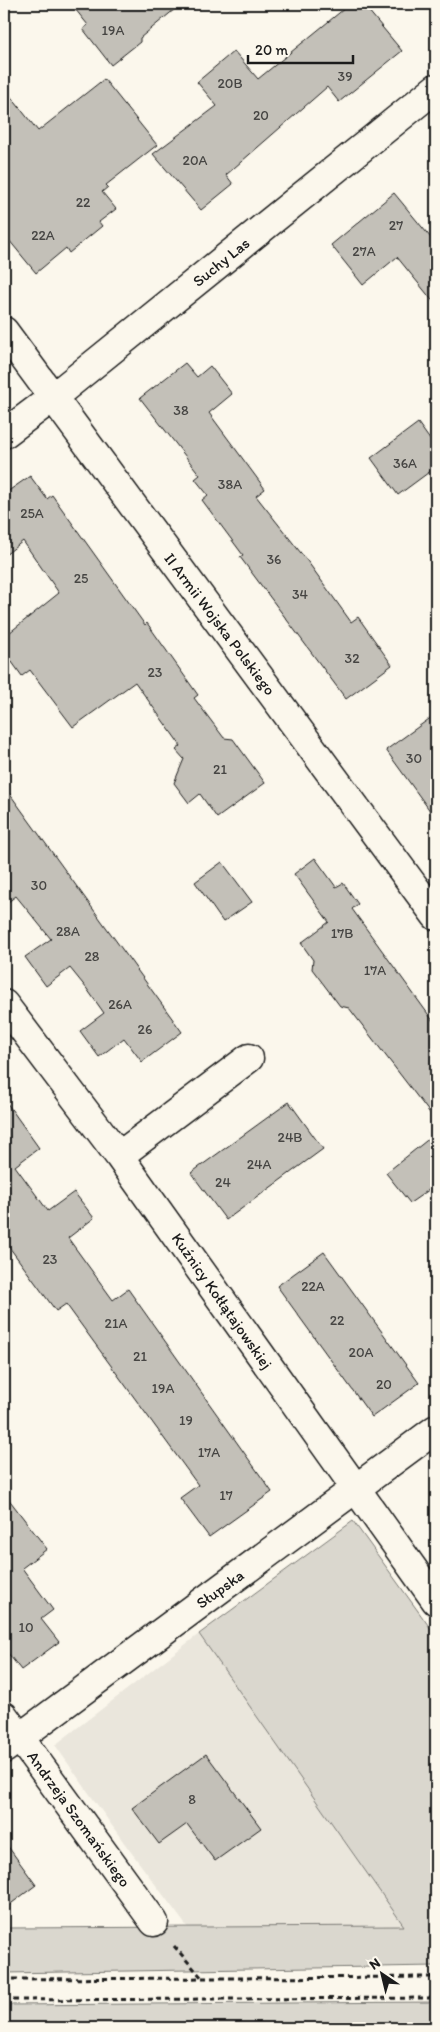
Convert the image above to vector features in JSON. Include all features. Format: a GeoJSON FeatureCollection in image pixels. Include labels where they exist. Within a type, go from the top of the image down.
{"type":"FeatureCollection","features":[{"type":"Feature","properties":{"kind":"street","name":"Suchy Las"},"geometry":{"type":"LineString","coordinates":[[4,434],[52,398],[436,88]]}},
{"type":"Feature","properties":{"kind":"street","name":"II Armii Wojska Polskiego"},"geometry":{"type":"LineString","coordinates":[[4,331],[436,916]]}},
{"type":"Feature","properties":{"kind":"street","name":"Kuźnicy Kołłątajowskiej"},"geometry":{"type":"LineString","coordinates":[[4,1004],[119,1156],[436,1601]]}},
{"type":"Feature","properties":{"kind":"street"},"geometry":{"type":"LineString","coordinates":[[119,1156],[249,1058]]}},
{"type":"Feature","properties":{"kind":"street","name":"Słupska"},"geometry":{"type":"LineString","coordinates":[[9,1734],[436,1430]]}},
{"type":"Feature","properties":{"kind":"street","name":"Andrzeja Szomańskiego"},"geometry":{"type":"LineString","coordinates":[[9,1734],[154,1922]]}},
{"type":"Feature","properties":{"kind":"path"},"geometry":{"type":"LineString","coordinates":[[154,1922],[202,1978]]}},
{"type":"Feature","properties":{"kind":"path"},"geometry":{"type":"LineString","coordinates":[[4,1979],[436,1977]]}},
{"type":"Feature","properties":{"kind":"path"},"geometry":{"type":"LineString","coordinates":[[4,2000],[436,1998]]}},
{"type":"Feature","properties":{"kind":"shaded area"},"geometry":{"type":"Polygon","coordinates":[[[353,1521],[436,1636],[436,1966],[4,1973],[4,1928],[404,1926],[199,1634],[353,1521]]]}},
{"type":"Feature","properties":{"kind":"shaded area"},"geometry":{"type":"Polygon","coordinates":[[[199,1634],[404,1926],[188,1928],[125,1844],[55,1745],[199,1634]]]}},
{"type":"Feature","properties":{"kind":"shaded area"},"geometry":{"type":"Polygon","coordinates":[[[436,2002],[436,2028],[4,2028],[4,2005],[436,2002]]]}},
{"type":"Feature","properties":{"kind":"building"},"geometry":{"type":"Polygon","coordinates":[[[71,4],[181,4],[140,38],[140,42],[111,65],[83,29],[88,25],[71,4]]]}},
{"type":"Feature","properties":{"kind":"building"},"geometry":{"type":"Polygon","coordinates":[[[350,4],[363,4],[402,51],[339,102],[327,87],[226,175],[233,184],[201,210],[153,154],[217,106],[197,82],[234,51],[258,79],[350,4]]]}},
{"type":"Feature","properties":{"kind":"building"},"geometry":{"type":"Polygon","coordinates":[[[104,79],[157,145],[106,185],[108,187],[102,192],[116,209],[99,222],[102,226],[69,253],[66,248],[36,273],[4,234],[4,88],[38,131],[104,79]]]}},
{"type":"Feature","properties":{"kind":"building"},"geometry":{"type":"Polygon","coordinates":[[[394,193],[436,244],[436,305],[397,257],[363,285],[331,245],[394,193]]]}},
{"type":"Feature","properties":{"kind":"building"},"geometry":{"type":"Polygon","coordinates":[[[185,363],[197,377],[210,366],[232,394],[209,413],[265,489],[256,496],[308,562],[351,622],[358,617],[392,665],[346,699],[240,557],[243,555],[202,500],[208,495],[195,479],[200,475],[140,398],[185,363]]]}},
{"type":"Feature","properties":{"kind":"building"},"geometry":{"type":"Polygon","coordinates":[[[418,423],[436,448],[436,467],[398,495],[371,458],[418,423]]]}},
{"type":"Feature","properties":{"kind":"building"},"geometry":{"type":"Polygon","coordinates":[[[30,476],[47,499],[52,495],[145,625],[147,623],[198,695],[194,698],[224,738],[233,739],[265,783],[217,818],[200,794],[189,803],[174,783],[184,759],[176,750],[181,746],[135,682],[73,727],[30,670],[22,676],[4,651],[4,637],[59,593],[23,541],[4,556],[4,494],[30,476]]]}},
{"type":"Feature","properties":{"kind":"building"},"geometry":{"type":"Polygon","coordinates":[[[436,714],[436,819],[386,750],[436,714]]]}},
{"type":"Feature","properties":{"kind":"building"},"geometry":{"type":"Polygon","coordinates":[[[4,786],[182,1032],[142,1062],[124,1038],[99,1057],[80,1031],[104,1013],[87,989],[70,968],[46,986],[25,957],[51,939],[16,896],[4,905],[4,786]]]}},
{"type":"Feature","properties":{"kind":"building"},"geometry":{"type":"Polygon","coordinates":[[[315,858],[336,887],[343,883],[358,904],[352,909],[436,1025],[436,1121],[349,1008],[340,1006],[312,969],[313,960],[301,943],[329,922],[294,874],[315,858]]]}},
{"type":"Feature","properties":{"kind":"building"},"geometry":{"type":"Polygon","coordinates":[[[222,862],[252,902],[223,922],[195,882],[222,862]]]}},
{"type":"Feature","properties":{"kind":"building"},"geometry":{"type":"Polygon","coordinates":[[[4,1099],[39,1148],[15,1166],[48,1211],[74,1192],[94,1218],[68,1238],[113,1300],[128,1289],[272,1492],[209,1537],[180,1498],[198,1485],[66,1304],[56,1311],[4,1240],[4,1099]]]}},
{"type":"Feature","properties":{"kind":"building"},"geometry":{"type":"Polygon","coordinates":[[[289,1102],[323,1149],[226,1220],[191,1173],[289,1102]]]}},
{"type":"Feature","properties":{"kind":"building"},"geometry":{"type":"Polygon","coordinates":[[[436,1133],[436,1185],[410,1203],[386,1173],[436,1133]]]}},
{"type":"Feature","properties":{"kind":"building"},"geometry":{"type":"Polygon","coordinates":[[[324,1252],[419,1383],[372,1417],[277,1286],[324,1252]]]}},
{"type":"Feature","properties":{"kind":"building"},"geometry":{"type":"Polygon","coordinates":[[[4,1493],[47,1549],[22,1568],[53,1610],[41,1619],[59,1642],[21,1670],[4,1648],[4,1493]]]}},
{"type":"Feature","properties":{"kind":"building"},"geometry":{"type":"Polygon","coordinates":[[[206,1754],[261,1828],[215,1861],[187,1824],[159,1844],[132,1808],[206,1754]]]}},
{"type":"Feature","properties":{"kind":"building"},"geometry":{"type":"Polygon","coordinates":[[[4,1841],[36,1885],[4,1909],[4,1841]]]}}]}
